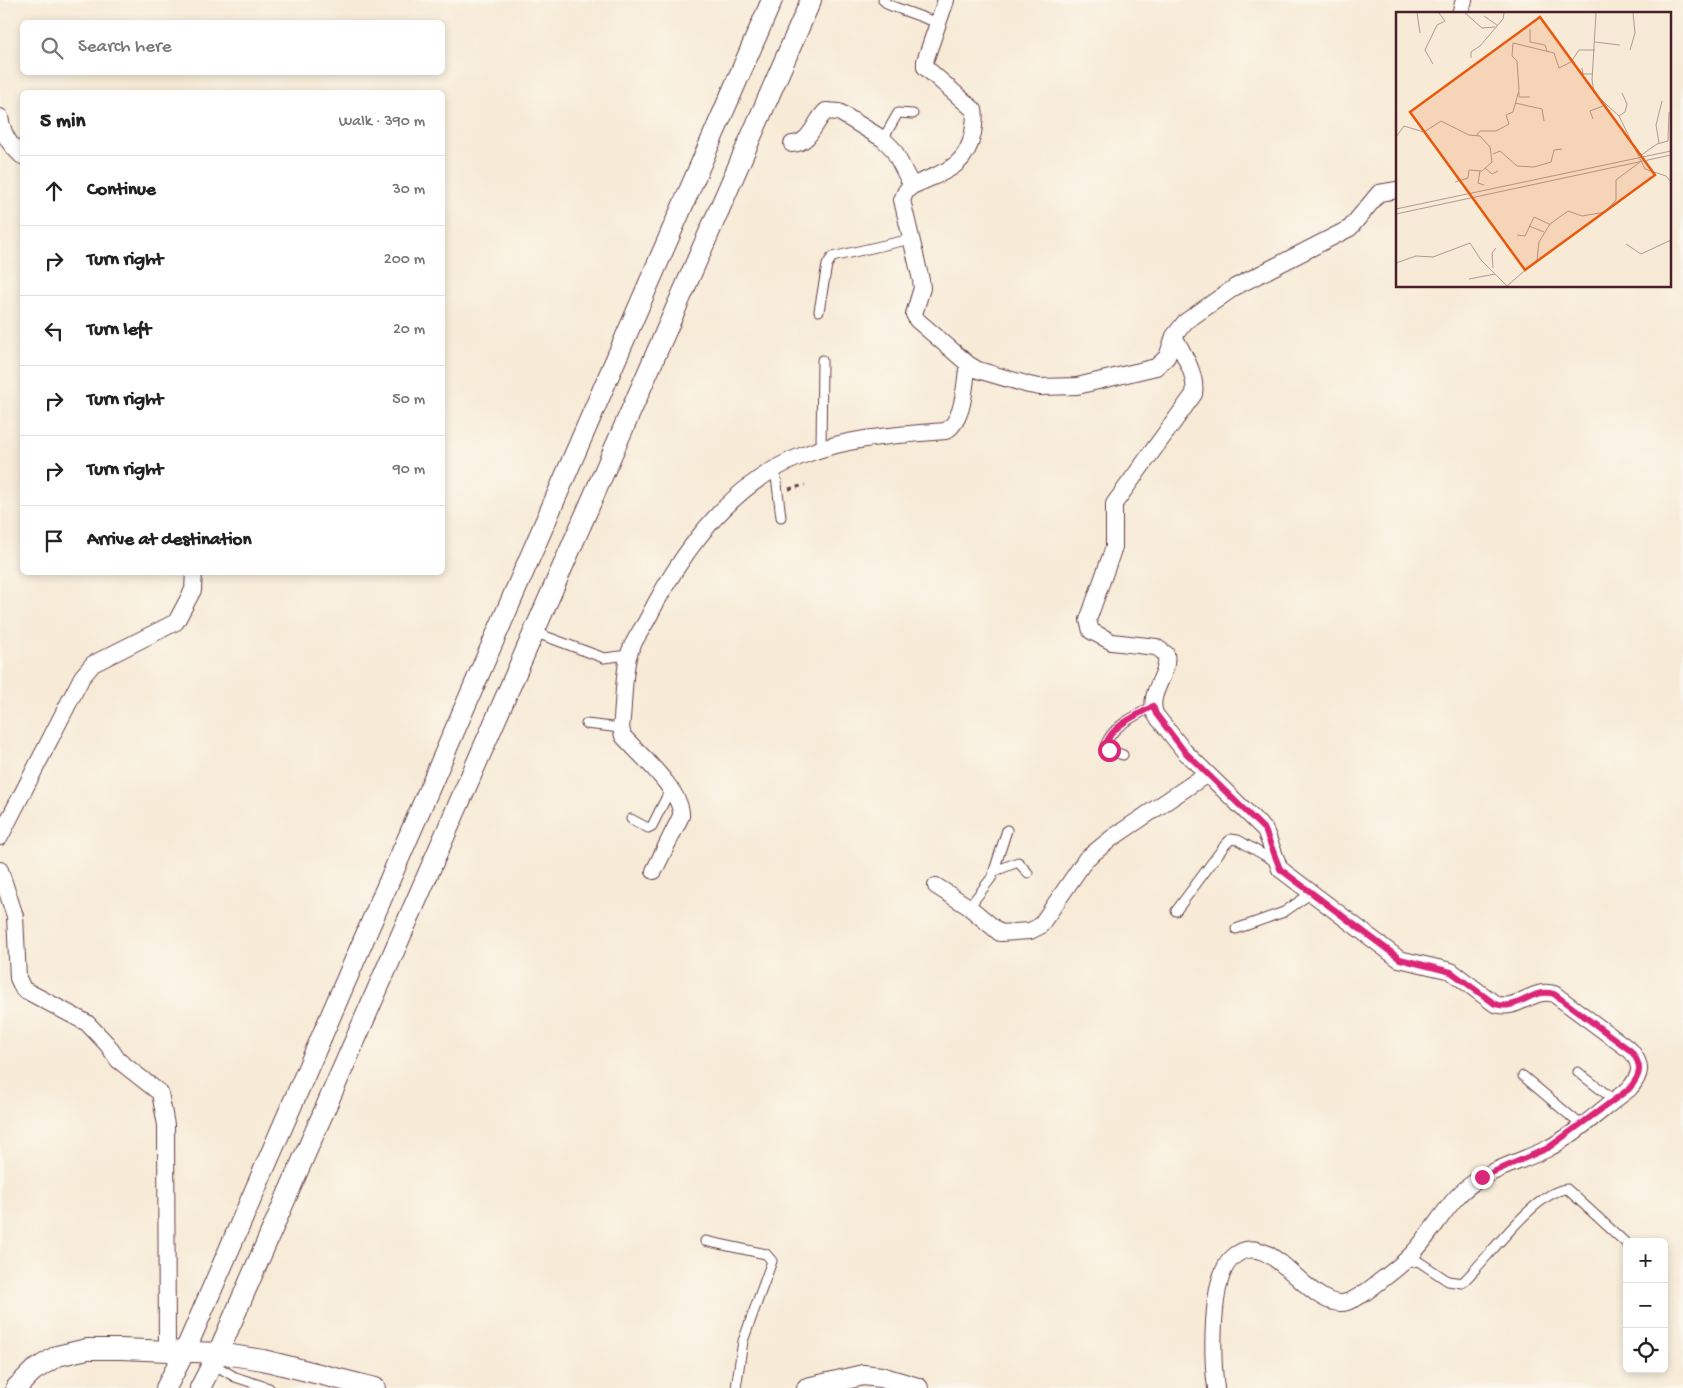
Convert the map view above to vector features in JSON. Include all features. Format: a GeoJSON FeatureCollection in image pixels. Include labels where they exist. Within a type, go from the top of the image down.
{"type":"FeatureCollection","features":[{"type":"Feature","properties":{"kind":"street"},"geometry":{"type":"LineString","coordinates":[[166,1388],[176,1350],[772,0]]}},
{"type":"Feature","properties":{"kind":"street"},"geometry":{"type":"LineString","coordinates":[[209,1373],[811,0]]}},
{"type":"Feature","properties":{"kind":"street"},"geometry":{"type":"LineString","coordinates":[[946,0],[925,61],[925,67],[970,105],[976,115],[970,147],[962,161],[955,167],[912,186],[906,191],[902,200],[922,288],[914,314],[917,320],[968,364],[978,370],[1029,385],[1077,386],[1156,367],[1167,357],[1174,336],[1185,322],[1224,293],[1350,228],[1379,193],[1396,190]]}},
{"type":"Feature","properties":{"kind":"street"},"geometry":{"type":"LineString","coordinates":[[792,144],[800,143],[806,139],[822,115],[826,111],[832,110],[883,139],[893,149],[912,186]]}},
{"type":"Feature","properties":{"kind":"street"},"geometry":{"type":"LineString","coordinates":[[0,117],[4,134],[10,145],[20,154]]}},
{"type":"Feature","properties":{"kind":"street"},"geometry":{"type":"LineString","coordinates":[[1174,336],[1193,375],[1196,385],[1194,394],[1114,504],[1114,547],[1088,620],[1091,631],[1112,642],[1156,647],[1166,654],[1166,667],[1153,698],[1156,714],[1185,752],[1265,830],[1270,838],[1276,862],[1280,869],[1400,959],[1451,972],[1495,1004],[1504,1007],[1513,1006],[1539,992],[1546,991],[1554,994],[1631,1051],[1638,1060],[1641,1069],[1637,1080],[1614,1100],[1548,1148],[1482,1177],[1468,1186],[1455,1198],[1404,1263],[1359,1297],[1345,1302],[1332,1303],[1322,1298],[1278,1260],[1260,1252],[1245,1251],[1231,1259],[1220,1276],[1216,1295],[1216,1388]]}},
{"type":"Feature","properties":{"kind":"street"},"geometry":{"type":"LineString","coordinates":[[654,871],[681,816],[682,807],[671,788],[623,736],[622,728],[628,656],[663,587],[690,547],[728,504],[762,475],[802,456],[862,438],[946,431],[954,426],[958,418],[968,364]]}},
{"type":"Feature","properties":{"kind":"street"},"geometry":{"type":"LineString","coordinates":[[0,837],[82,676],[100,660],[176,622],[193,590],[194,575]]}},
{"type":"Feature","properties":{"kind":"street"},"geometry":{"type":"LineString","coordinates":[[936,886],[969,907],[1000,933],[1030,931],[1040,926],[1086,859],[1112,838],[1207,774]]}},
{"type":"Feature","properties":{"kind":"street"},"geometry":{"type":"LineString","coordinates":[[0,870],[14,916],[18,978],[23,990],[87,1023],[107,1044],[118,1060],[160,1094],[166,1125],[176,1350]]}},
{"type":"Feature","properties":{"kind":"street"},"geometry":{"type":"LineString","coordinates":[[16,1388],[33,1371],[57,1356],[87,1349],[176,1350],[209,1373],[263,1360],[375,1388]]}},
{"type":"Feature","properties":{"kind":"street"},"geometry":{"type":"LineString","coordinates":[[807,1388],[863,1375],[881,1377],[918,1388]]}},
{"type":"Feature","properties":{"kind":"lane"},"geometry":{"type":"LineString","coordinates":[[883,0],[889,5],[938,23]]}},
{"type":"Feature","properties":{"kind":"lane"},"geometry":{"type":"LineString","coordinates":[[883,139],[898,113],[913,114]]}},
{"type":"Feature","properties":{"kind":"lane"},"geometry":{"type":"LineString","coordinates":[[819,311],[826,265],[832,257],[911,239]]}},
{"type":"Feature","properties":{"kind":"lane"},"geometry":{"type":"LineString","coordinates":[[821,450],[822,360]]}},
{"type":"Feature","properties":{"kind":"lane"},"geometry":{"type":"LineString","coordinates":[[775,468],[781,517]]}},
{"type":"Feature","properties":{"kind":"lane"},"geometry":{"type":"LineString","coordinates":[[534,632],[604,658],[628,656]]}},
{"type":"Feature","properties":{"kind":"lane"},"geometry":{"type":"LineString","coordinates":[[1123,755],[1109,750],[1106,744],[1108,739],[1124,723],[1153,706]]}},
{"type":"Feature","properties":{"kind":"lane"},"geometry":{"type":"LineString","coordinates":[[586,724],[622,728]]}},
{"type":"Feature","properties":{"kind":"lane"},"geometry":{"type":"LineString","coordinates":[[631,819],[648,828],[652,826],[671,788]]}},
{"type":"Feature","properties":{"kind":"lane"},"geometry":{"type":"LineString","coordinates":[[969,907],[994,871],[1007,830]]}},
{"type":"Feature","properties":{"kind":"lane"},"geometry":{"type":"LineString","coordinates":[[1176,911],[1225,845],[1232,839],[1238,840],[1276,862]]}},
{"type":"Feature","properties":{"kind":"lane"},"geometry":{"type":"LineString","coordinates":[[994,871],[1018,862],[1028,873]]}},
{"type":"Feature","properties":{"kind":"lane"},"geometry":{"type":"LineString","coordinates":[[1236,930],[1277,915],[1312,892]]}},
{"type":"Feature","properties":{"kind":"lane"},"geometry":{"type":"LineString","coordinates":[[1578,1072],[1614,1100]]}},
{"type":"Feature","properties":{"kind":"lane"},"geometry":{"type":"LineString","coordinates":[[1523,1076],[1581,1124]]}},
{"type":"Feature","properties":{"kind":"lane"},"geometry":{"type":"LineString","coordinates":[[1404,1263],[1418,1261],[1448,1281],[1462,1283],[1524,1216],[1552,1193],[1561,1189],[1567,1189],[1577,1197],[1623,1240]]}},
{"type":"Feature","properties":{"kind":"lane"},"geometry":{"type":"LineString","coordinates":[[705,1241],[766,1254],[772,1261],[743,1341],[736,1388]]}},
{"type":"Feature","properties":{"kind":"lane"},"geometry":{"type":"LineString","coordinates":[[209,1373],[235,1377],[269,1388]]}},
{"type":"Feature","properties":{"kind":"path"},"geometry":{"type":"LineString","coordinates":[[778,492],[805,485]]}},
{"type":"Feature","properties":{"kind":"route"},"geometry":{"type":"LineString","coordinates":[[1109,750],[1106,744],[1116,729],[1153,706],[1156,714],[1185,752],[1265,830],[1270,838],[1276,862],[1280,869],[1400,959],[1406,962],[1445,969],[1495,1004],[1504,1007],[1513,1006],[1539,992],[1546,991],[1554,994],[1631,1051],[1638,1060],[1641,1069],[1637,1080],[1629,1089],[1548,1148],[1482,1177]]}}]}
